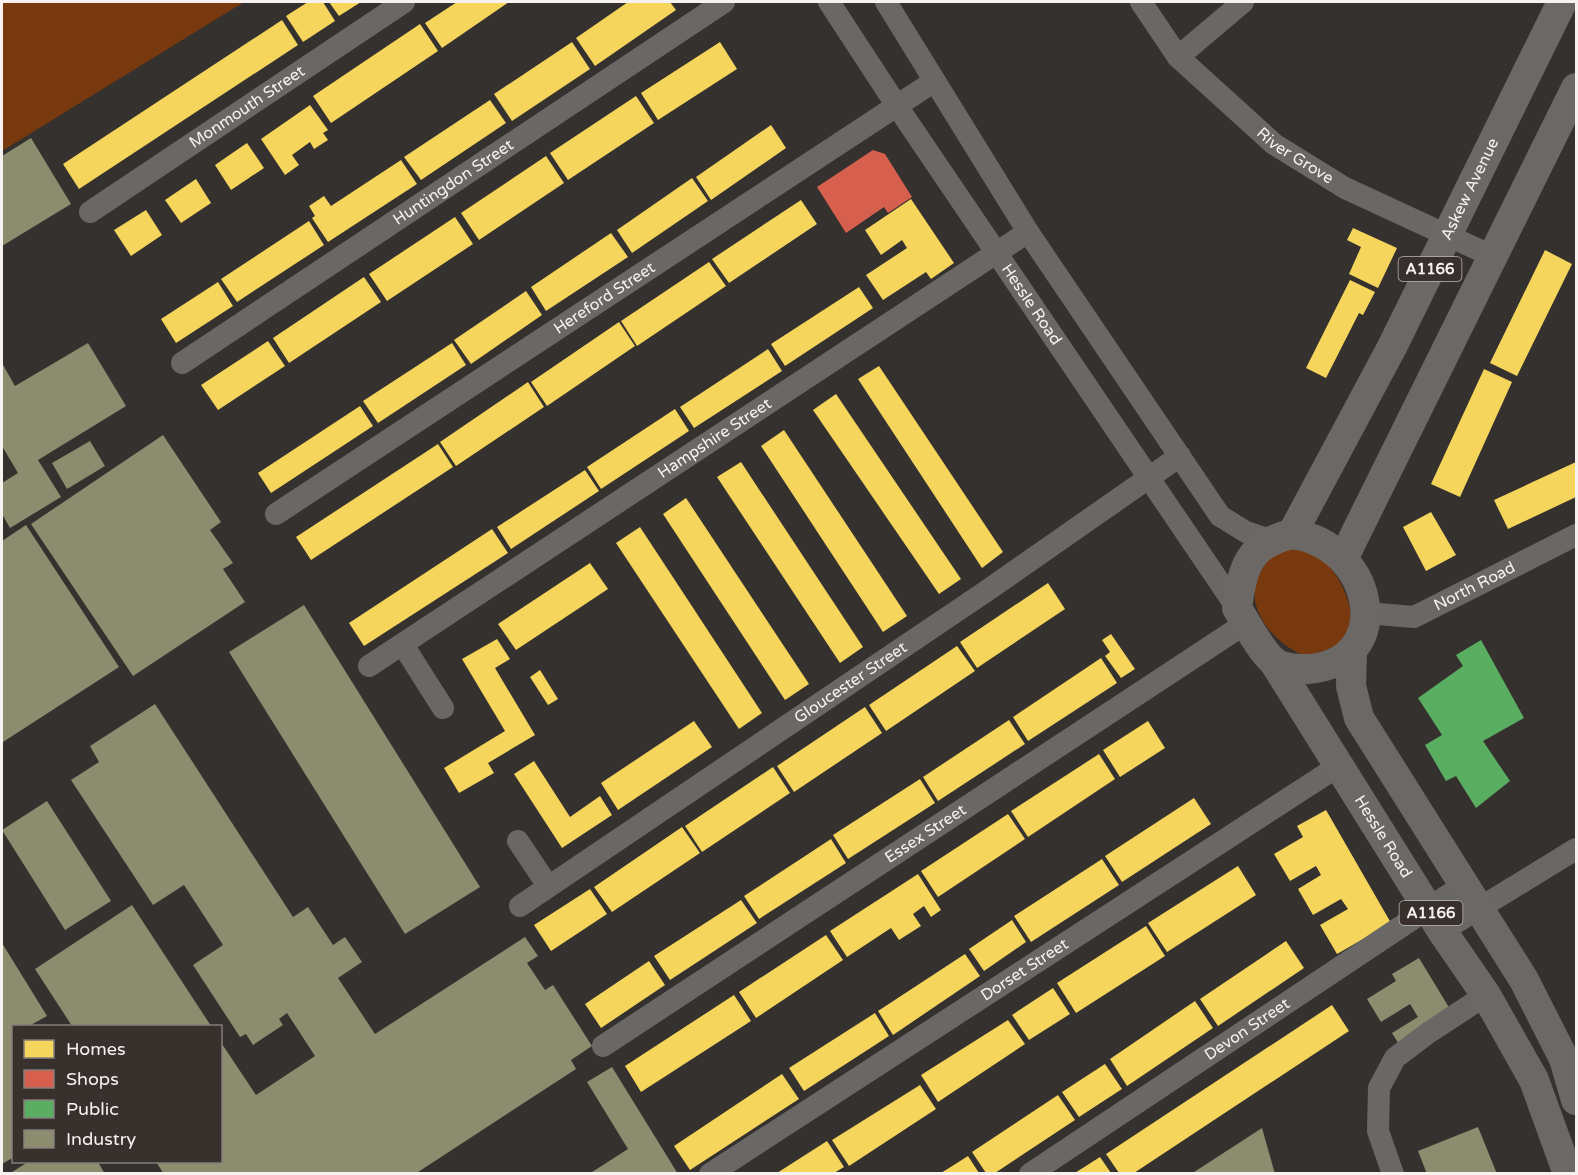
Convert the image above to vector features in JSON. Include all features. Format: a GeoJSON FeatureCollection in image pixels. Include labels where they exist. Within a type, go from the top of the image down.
{"type":"FeatureCollection","features":[{"type":"Feature","properties":{"kind":"main road","name":"Askew Avenue"},"geometry":{"type":"LineString","coordinates":[[1281,537],[1392,347],[1562,2]]}},
{"type":"Feature","properties":{"kind":"main road","name":"A1166"},"geometry":{"type":"LineString","coordinates":[[1343,558],[1576,88]]}},
{"type":"Feature","properties":{"kind":"main road"},"geometry":{"type":"LineString","coordinates":[[1308,536],[1326,545],[1343,558],[1359,581],[1366,614],[1361,633],[1352,650],[1330,664],[1297,670],[1274,662],[1242,615],[1246,564],[1256,550],[1281,537],[1308,536]]}},
{"type":"Feature","properties":{"kind":"main road","name":"A1166"},"geometry":{"type":"LineString","coordinates":[[1352,650],[1351,686],[1359,718],[1524,980],[1564,1059],[1576,1100]]}},
{"type":"Feature","properties":{"kind":"main road","name":"Hessle Road"},"geometry":{"type":"LineString","coordinates":[[1274,662],[1435,920],[1486,995],[1534,1080],[1568,1173]]}},
{"type":"Feature","properties":{"kind":"street","name":"Monmouth Street"},"geometry":{"type":"LineString","coordinates":[[90,212],[404,2]]}},
{"type":"Feature","properties":{"kind":"street","name":"Huntingdon Street"},"geometry":{"type":"LineString","coordinates":[[182,363],[724,2]]}},
{"type":"Feature","properties":{"kind":"street","name":"Hessle Road"},"geometry":{"type":"LineString","coordinates":[[829,2],[1242,615]]}},
{"type":"Feature","properties":{"kind":"street"},"geometry":{"type":"LineString","coordinates":[[886,2],[933,82],[1028,232],[1220,516],[1246,532],[1281,537]]}},
{"type":"Feature","properties":{"kind":"street","name":"River Grove"},"geometry":{"type":"LineString","coordinates":[[1140,2],[1178,57],[1274,144],[1345,188],[1492,256]]}},
{"type":"Feature","properties":{"kind":"street"},"geometry":{"type":"LineString","coordinates":[[1178,57],[1243,2]]}},
{"type":"Feature","properties":{"kind":"street","name":"Hereford Street"},"geometry":{"type":"LineString","coordinates":[[276,514],[514,355],[933,82]]}},
{"type":"Feature","properties":{"kind":"street","name":"Hampshire Street"},"geometry":{"type":"LineString","coordinates":[[369,666],[1028,232]]}},
{"type":"Feature","properties":{"kind":"street","name":"Gloucester Street"},"geometry":{"type":"LineString","coordinates":[[520,906],[985,592],[1180,456]]}},
{"type":"Feature","properties":{"kind":"street","name":"North Road"},"geometry":{"type":"LineString","coordinates":[[1366,614],[1414,617],[1576,535]]}},
{"type":"Feature","properties":{"kind":"street","name":"Essex Street"},"geometry":{"type":"LineString","coordinates":[[603,1046],[1242,615]]}},
{"type":"Feature","properties":{"kind":"street"},"geometry":{"type":"LineString","coordinates":[[403,645],[443,708]]}},
{"type":"Feature","properties":{"kind":"street","name":"Dorset Street"},"geometry":{"type":"LineString","coordinates":[[710,1173],[1340,765]]}},
{"type":"Feature","properties":{"kind":"street"},"geometry":{"type":"LineString","coordinates":[[518,841],[548,886]]}},
{"type":"Feature","properties":{"kind":"street","name":"Devon Street"},"geometry":{"type":"LineString","coordinates":[[1030,1173],[1472,895],[1576,849]]}},
{"type":"Feature","properties":{"kind":"street"},"geometry":{"type":"LineString","coordinates":[[1393,1173],[1378,1131],[1379,1088],[1395,1058],[1486,995]]}},
{"type":"Feature","properties":{"kind":"shaded area"},"geometry":{"type":"Polygon","coordinates":[[[2,2],[244,2],[2,151],[2,2]]]}},
{"type":"Feature","properties":{"kind":"shaded area"},"geometry":{"type":"Polygon","coordinates":[[[1281,549],[1304,550],[1317,555],[1326,562],[1342,585],[1351,613],[1350,626],[1346,637],[1336,646],[1305,656],[1275,636],[1264,623],[1257,608],[1254,593],[1257,577],[1266,563],[1281,549]]]}},
{"type":"Feature","properties":{"kind":"building: Homes"},"geometry":{"type":"Polygon","coordinates":[[[308,2],[323,2],[335,21],[303,42],[286,16],[308,2]]]}},
{"type":"Feature","properties":{"kind":"building: Homes"},"geometry":{"type":"Polygon","coordinates":[[[329,2],[361,2],[339,16],[329,2]]]}},
{"type":"Feature","properties":{"kind":"building: Homes"},"geometry":{"type":"Polygon","coordinates":[[[457,2],[509,2],[442,48],[425,23],[457,2]]]}},
{"type":"Feature","properties":{"kind":"building: Homes"},"geometry":{"type":"Polygon","coordinates":[[[628,2],[670,2],[676,10],[595,66],[576,38],[628,2]]]}},
{"type":"Feature","properties":{"kind":"building: Homes"},"geometry":{"type":"Polygon","coordinates":[[[282,20],[298,45],[79,189],[63,164],[282,20]]]}},
{"type":"Feature","properties":{"kind":"building: Homes"},"geometry":{"type":"Polygon","coordinates":[[[420,24],[438,51],[331,123],[313,96],[420,24]]]}},
{"type":"Feature","properties":{"kind":"building: Homes"},"geometry":{"type":"Polygon","coordinates":[[[572,42],[590,69],[512,121],[494,94],[572,42]]]}},
{"type":"Feature","properties":{"kind":"building: Homes"},"geometry":{"type":"Polygon","coordinates":[[[720,42],[737,69],[658,120],[641,93],[720,42]]]}},
{"type":"Feature","properties":{"kind":"building: Homes"},"geometry":{"type":"Polygon","coordinates":[[[636,96],[654,123],[568,180],[550,153],[636,96]]]}},
{"type":"Feature","properties":{"kind":"building: Homes"},"geometry":{"type":"Polygon","coordinates":[[[490,100],[506,123],[421,180],[404,157],[490,100]]]}},
{"type":"Feature","properties":{"kind":"building: Homes"},"geometry":{"type":"Polygon","coordinates":[[[310,105],[328,130],[323,133],[328,140],[314,149],[310,142],[292,155],[299,165],[285,175],[261,139],[310,105]]]}},
{"type":"Feature","properties":{"kind":"building: Homes"},"geometry":{"type":"Polygon","coordinates":[[[771,125],[786,148],[711,200],[696,177],[771,125]]]}},
{"type":"Feature","properties":{"kind":"building: Homes"},"geometry":{"type":"Polygon","coordinates":[[[247,143],[264,168],[231,190],[215,165],[247,143]]]}},
{"type":"Feature","properties":{"kind":"building: Homes"},"geometry":{"type":"Polygon","coordinates":[[[546,156],[564,183],[479,240],[461,213],[546,156]]]}},
{"type":"Feature","properties":{"kind":"building: Homes"},"geometry":{"type":"Polygon","coordinates":[[[401,160],[417,184],[328,242],[312,218],[315,216],[309,206],[324,196],[331,206],[401,160]]]}},
{"type":"Feature","properties":{"kind":"building: Homes"},"geometry":{"type":"Polygon","coordinates":[[[692,178],[708,201],[632,253],[617,230],[692,178]]]}},
{"type":"Feature","properties":{"kind":"building: Homes"},"geometry":{"type":"Polygon","coordinates":[[[196,179],[211,203],[181,223],[165,200],[196,179]]]}},
{"type":"Feature","properties":{"kind":"building: Homes"},"geometry":{"type":"Polygon","coordinates":[[[911,199],[954,263],[931,279],[926,272],[883,300],[866,275],[907,248],[902,240],[881,255],[865,230],[911,199]]]}},
{"type":"Feature","properties":{"kind":"building: Homes"},"geometry":{"type":"Polygon","coordinates":[[[801,200],[817,224],[729,283],[712,259],[801,200]]]}},
{"type":"Feature","properties":{"kind":"building: Homes"},"geometry":{"type":"Polygon","coordinates":[[[146,210],[162,235],[131,256],[114,230],[146,210]]]}},
{"type":"Feature","properties":{"kind":"building: Homes"},"geometry":{"type":"Polygon","coordinates":[[[455,217],[473,244],[387,301],[369,274],[455,217]]]}},
{"type":"Feature","properties":{"kind":"building: Homes"},"geometry":{"type":"Polygon","coordinates":[[[309,221],[324,245],[237,302],[221,279],[309,221]]]}},
{"type":"Feature","properties":{"kind":"building: Homes"},"geometry":{"type":"Polygon","coordinates":[[[1353,228],[1397,248],[1378,288],[1349,274],[1361,247],[1347,240],[1353,228]]]}},
{"type":"Feature","properties":{"kind":"building: Homes"},"geometry":{"type":"Polygon","coordinates":[[[611,233],[628,257],[546,311],[531,287],[611,233]]]}},
{"type":"Feature","properties":{"kind":"building: Homes"},"geometry":{"type":"Polygon","coordinates":[[[1545,250],[1572,264],[1517,376],[1490,363],[1545,250]]]}},
{"type":"Feature","properties":{"kind":"building: Homes"},"geometry":{"type":"Polygon","coordinates":[[[709,262],[726,286],[637,346],[621,321],[709,262]]]}},
{"type":"Feature","properties":{"kind":"building: Homes"},"geometry":{"type":"Polygon","coordinates":[[[364,277],[381,302],[289,363],[273,338],[364,277]]]}},
{"type":"Feature","properties":{"kind":"building: Homes"},"geometry":{"type":"Polygon","coordinates":[[[1350,280],[1375,292],[1363,315],[1359,313],[1326,378],[1306,368],[1350,280]]]}},
{"type":"Feature","properties":{"kind":"building: Homes"},"geometry":{"type":"Polygon","coordinates":[[[218,282],[233,306],[176,343],[161,319],[218,282]]]}},
{"type":"Feature","properties":{"kind":"building: Homes"},"geometry":{"type":"Polygon","coordinates":[[[859,287],[873,308],[785,366],[771,344],[859,287]]]}},
{"type":"Feature","properties":{"kind":"building: Homes"},"geometry":{"type":"Polygon","coordinates":[[[526,291],[542,315],[471,364],[454,340],[526,291]]]}},
{"type":"Feature","properties":{"kind":"building: Homes"},"geometry":{"type":"Polygon","coordinates":[[[619,322],[635,346],[547,406],[531,382],[619,322]]]}},
{"type":"Feature","properties":{"kind":"building: Homes"},"geometry":{"type":"Polygon","coordinates":[[[268,341],[285,366],[218,410],[201,385],[268,341]]]}},
{"type":"Feature","properties":{"kind":"building: Homes"},"geometry":{"type":"Polygon","coordinates":[[[452,343],[466,365],[378,423],[363,401],[452,343]]]}},
{"type":"Feature","properties":{"kind":"building: Homes"},"geometry":{"type":"Polygon","coordinates":[[[768,349],[782,371],[694,428],[680,407],[768,349]]]}},
{"type":"Feature","properties":{"kind":"building: Homes"},"geometry":{"type":"Polygon","coordinates":[[[879,366],[1003,552],[982,568],[858,379],[879,366]]]}},
{"type":"Feature","properties":{"kind":"building: Homes"},"geometry":{"type":"Polygon","coordinates":[[[1484,369],[1512,382],[1460,497],[1431,484],[1484,369]]]}},
{"type":"Feature","properties":{"kind":"building: Homes"},"geometry":{"type":"Polygon","coordinates":[[[528,382],[544,407],[456,466],[440,442],[528,382]]]}},
{"type":"Feature","properties":{"kind":"building: Homes"},"geometry":{"type":"Polygon","coordinates":[[[836,394],[961,579],[939,594],[813,410],[836,394]]]}},
{"type":"Feature","properties":{"kind":"building: Homes"},"geometry":{"type":"Polygon","coordinates":[[[360,406],[373,426],[271,493],[258,473],[360,406]]]}},
{"type":"Feature","properties":{"kind":"building: Homes"},"geometry":{"type":"Polygon","coordinates":[[[675,409],[689,431],[601,489],[587,467],[675,409]]]}},
{"type":"Feature","properties":{"kind":"building: Homes"},"geometry":{"type":"Polygon","coordinates":[[[784,430],[907,616],[883,632],[761,446],[784,430]]]}},
{"type":"Feature","properties":{"kind":"building: Homes"},"geometry":{"type":"Polygon","coordinates":[[[438,444],[453,467],[311,560],[296,537],[438,444]]]}},
{"type":"Feature","properties":{"kind":"building: Homes"},"geometry":{"type":"Polygon","coordinates":[[[741,462],[863,647],[840,663],[717,477],[741,462]]]}},
{"type":"Feature","properties":{"kind":"building: Homes"},"geometry":{"type":"Polygon","coordinates":[[[1576,462],[1576,497],[1508,529],[1494,500],[1576,462]]]}},
{"type":"Feature","properties":{"kind":"building: Homes"},"geometry":{"type":"Polygon","coordinates":[[[585,470],[599,491],[511,549],[497,527],[585,470]]]}},
{"type":"Feature","properties":{"kind":"building: Homes"},"geometry":{"type":"Polygon","coordinates":[[[686,498],[809,684],[785,700],[663,514],[686,498]]]}},
{"type":"Feature","properties":{"kind":"building: Homes"},"geometry":{"type":"Polygon","coordinates":[[[1431,512],[1456,555],[1426,571],[1403,527],[1431,512]]]}},
{"type":"Feature","properties":{"kind":"building: Homes"},"geometry":{"type":"Polygon","coordinates":[[[640,527],[762,713],[739,729],[616,543],[640,527]]]}},
{"type":"Feature","properties":{"kind":"building: Homes"},"geometry":{"type":"Polygon","coordinates":[[[492,529],[508,553],[364,646],[349,623],[492,529]]]}},
{"type":"Feature","properties":{"kind":"building: Homes"},"geometry":{"type":"Polygon","coordinates":[[[590,563],[608,589],[516,650],[498,624],[590,563]]]}},
{"type":"Feature","properties":{"kind":"building: Homes"},"geometry":{"type":"Polygon","coordinates":[[[1048,583],[1065,609],[977,668],[960,642],[1048,583]]]}},
{"type":"Feature","properties":{"kind":"building: Homes"},"geometry":{"type":"Polygon","coordinates":[[[1111,634],[1135,669],[1121,678],[1105,656],[1110,652],[1102,640],[1111,634]]]}},
{"type":"Feature","properties":{"kind":"building: Homes"},"geometry":{"type":"Polygon","coordinates":[[[497,639],[510,659],[495,668],[535,735],[488,763],[494,773],[459,793],[444,768],[505,731],[462,659],[497,639]]]}},
{"type":"Feature","properties":{"kind":"building: Homes"},"geometry":{"type":"Polygon","coordinates":[[[957,646],[975,671],[886,731],[869,705],[957,646]]]}},
{"type":"Feature","properties":{"kind":"building: Homes"},"geometry":{"type":"Polygon","coordinates":[[[1101,658],[1117,683],[1028,741],[1013,717],[1101,658]]]}},
{"type":"Feature","properties":{"kind":"building: Homes"},"geometry":{"type":"Polygon","coordinates":[[[540,670],[558,699],[548,705],[530,677],[540,670]]]}},
{"type":"Feature","properties":{"kind":"building: Homes"},"geometry":{"type":"Polygon","coordinates":[[[865,707],[882,733],[794,792],[777,766],[865,707]]]}},
{"type":"Feature","properties":{"kind":"building: Homes"},"geometry":{"type":"Polygon","coordinates":[[[1009,720],[1025,744],[938,801],[923,777],[1009,720]]]}},
{"type":"Feature","properties":{"kind":"building: Homes"},"geometry":{"type":"Polygon","coordinates":[[[694,721],[712,747],[618,810],[601,783],[694,721]]]}},
{"type":"Feature","properties":{"kind":"building: Homes"},"geometry":{"type":"Polygon","coordinates":[[[1148,721],[1165,748],[1120,777],[1103,750],[1148,721]]]}},
{"type":"Feature","properties":{"kind":"building: Homes"},"geometry":{"type":"Polygon","coordinates":[[[1099,754],[1115,779],[1028,837],[1011,811],[1099,754]]]}},
{"type":"Feature","properties":{"kind":"building: Homes"},"geometry":{"type":"Polygon","coordinates":[[[534,761],[570,817],[600,796],[612,815],[562,848],[514,774],[534,761]]]}},
{"type":"Feature","properties":{"kind":"building: Homes"},"geometry":{"type":"Polygon","coordinates":[[[773,767],[790,793],[702,852],[685,826],[773,767]]]}},
{"type":"Feature","properties":{"kind":"building: Homes"},"geometry":{"type":"Polygon","coordinates":[[[920,779],[935,803],[848,859],[833,835],[920,779]]]}},
{"type":"Feature","properties":{"kind":"building: Homes"},"geometry":{"type":"Polygon","coordinates":[[[1194,798],[1211,824],[1122,882],[1105,856],[1194,798]]]}},
{"type":"Feature","properties":{"kind":"building: Homes"},"geometry":{"type":"Polygon","coordinates":[[[1326,810],[1391,923],[1337,954],[1320,925],[1348,909],[1341,899],[1313,915],[1298,889],[1321,875],[1316,866],[1290,881],[1274,854],[1303,837],[1297,826],[1326,810]]]}},
{"type":"Feature","properties":{"kind":"building: Homes"},"geometry":{"type":"Polygon","coordinates":[[[1008,814],[1025,839],[938,897],[921,871],[1008,814]]]}},
{"type":"Feature","properties":{"kind":"building: Homes"},"geometry":{"type":"Polygon","coordinates":[[[682,827],[700,853],[612,912],[594,887],[682,827]]]}},
{"type":"Feature","properties":{"kind":"building: Homes"},"geometry":{"type":"Polygon","coordinates":[[[831,839],[846,863],[759,919],[744,896],[831,839]]]}},
{"type":"Feature","properties":{"kind":"building: Homes"},"geometry":{"type":"Polygon","coordinates":[[[1102,859],[1119,885],[1031,942],[1014,916],[1102,859]]]}},
{"type":"Feature","properties":{"kind":"building: Homes"},"geometry":{"type":"Polygon","coordinates":[[[1238,866],[1256,895],[1167,952],[1148,923],[1238,866]]]}},
{"type":"Feature","properties":{"kind":"building: Homes"},"geometry":{"type":"Polygon","coordinates":[[[918,874],[941,910],[931,917],[924,906],[913,914],[921,926],[899,940],[891,928],[847,957],[830,931],[918,874]]]}},
{"type":"Feature","properties":{"kind":"building: Homes"},"geometry":{"type":"Polygon","coordinates":[[[590,889],[607,914],[551,951],[534,925],[590,889]]]}},
{"type":"Feature","properties":{"kind":"building: Homes"},"geometry":{"type":"Polygon","coordinates":[[[741,900],[757,923],[670,980],[654,956],[741,900]]]}},
{"type":"Feature","properties":{"kind":"building: Homes"},"geometry":{"type":"Polygon","coordinates":[[[1012,920],[1026,942],[984,971],[969,949],[1012,920]]]}},
{"type":"Feature","properties":{"kind":"building: Homes"},"geometry":{"type":"Polygon","coordinates":[[[1146,926],[1165,956],[1076,1013],[1057,983],[1146,926]]]}},
{"type":"Feature","properties":{"kind":"building: Homes"},"geometry":{"type":"Polygon","coordinates":[[[826,935],[843,960],[756,1018],[739,992],[826,935]]]}},
{"type":"Feature","properties":{"kind":"building: Homes"},"geometry":{"type":"Polygon","coordinates":[[[1286,941],[1304,968],[1218,1026],[1200,999],[1286,941]]]}},
{"type":"Feature","properties":{"kind":"building: Homes"},"geometry":{"type":"Polygon","coordinates":[[[965,954],[980,976],[893,1035],[878,1011],[965,954]]]}},
{"type":"Feature","properties":{"kind":"building: Homes"},"geometry":{"type":"Polygon","coordinates":[[[649,961],[665,985],[601,1028],[585,1004],[649,961]]]}},
{"type":"Feature","properties":{"kind":"building: Homes"},"geometry":{"type":"Polygon","coordinates":[[[1053,988],[1070,1014],[1029,1040],[1012,1015],[1053,988]]]}},
{"type":"Feature","properties":{"kind":"building: Homes"},"geometry":{"type":"Polygon","coordinates":[[[734,995],[751,1021],[641,1092],[625,1066],[734,995]]]}},
{"type":"Feature","properties":{"kind":"building: Homes"},"geometry":{"type":"Polygon","coordinates":[[[1195,1001],[1213,1028],[1127,1086],[1110,1059],[1195,1001]]]}},
{"type":"Feature","properties":{"kind":"building: Homes"},"geometry":{"type":"Polygon","coordinates":[[[1332,1005],[1349,1031],[1134,1173],[1119,1173],[1106,1154],[1332,1005]]]}},
{"type":"Feature","properties":{"kind":"building: Homes"},"geometry":{"type":"Polygon","coordinates":[[[875,1013],[889,1036],[804,1091],[789,1068],[875,1013]]]}},
{"type":"Feature","properties":{"kind":"building: Homes"},"geometry":{"type":"Polygon","coordinates":[[[1008,1020],[1025,1044],[938,1102],[921,1075],[1008,1020]]]}},
{"type":"Feature","properties":{"kind":"building: Homes"},"geometry":{"type":"Polygon","coordinates":[[[1105,1064],[1122,1089],[1079,1117],[1062,1092],[1105,1064]]]}},
{"type":"Feature","properties":{"kind":"building: Homes"},"geometry":{"type":"Polygon","coordinates":[[[782,1074],[799,1099],[690,1170],[674,1146],[782,1074]]]}},
{"type":"Feature","properties":{"kind":"building: Homes"},"geometry":{"type":"Polygon","coordinates":[[[920,1085],[936,1109],[849,1166],[832,1140],[920,1085]]]}},
{"type":"Feature","properties":{"kind":"building: Homes"},"geometry":{"type":"Polygon","coordinates":[[[1058,1095],[1075,1120],[995,1173],[986,1173],[972,1152],[1058,1095]]]}},
{"type":"Feature","properties":{"kind":"building: Homes"},"geometry":{"type":"Polygon","coordinates":[[[827,1141],[844,1167],[834,1173],[777,1173],[827,1141]]]}},
{"type":"Feature","properties":{"kind":"building: Homes"},"geometry":{"type":"Polygon","coordinates":[[[968,1156],[979,1173],[941,1173],[957,1163],[968,1156]]]}},
{"type":"Feature","properties":{"kind":"building: Homes"},"geometry":{"type":"Polygon","coordinates":[[[1100,1157],[1111,1173],[1075,1173],[1078,1171],[1100,1157]]]}},
{"type":"Feature","properties":{"kind":"building: Shops"},"geometry":{"type":"Polygon","coordinates":[[[873,150],[885,154],[912,197],[888,213],[884,207],[846,233],[817,187],[873,150]]]}},
{"type":"Feature","properties":{"kind":"building: Public"},"geometry":{"type":"Polygon","coordinates":[[[1481,640],[1524,718],[1483,741],[1510,781],[1476,808],[1456,776],[1446,781],[1425,745],[1442,735],[1418,698],[1463,666],[1456,655],[1481,640]]]}},
{"type":"Feature","properties":{"kind":"building: Industry"},"geometry":{"type":"Polygon","coordinates":[[[31,138],[71,204],[2,246],[2,156],[31,138]]]}},
{"type":"Feature","properties":{"kind":"building: Industry"},"geometry":{"type":"Polygon","coordinates":[[[88,343],[126,406],[38,460],[61,497],[10,528],[2,514],[2,483],[18,473],[2,446],[2,363],[15,386],[88,343]]]}},
{"type":"Feature","properties":{"kind":"building: Industry"},"geometry":{"type":"Polygon","coordinates":[[[163,435],[221,522],[210,530],[233,563],[223,569],[245,602],[133,676],[31,524],[163,435]]]}},
{"type":"Feature","properties":{"kind":"building: Industry"},"geometry":{"type":"Polygon","coordinates":[[[90,441],[105,466],[67,489],[52,463],[90,441]]]}},
{"type":"Feature","properties":{"kind":"building: Industry"},"geometry":{"type":"Polygon","coordinates":[[[26,525],[119,667],[3,742],[2,541],[26,525]]]}},
{"type":"Feature","properties":{"kind":"building: Industry"},"geometry":{"type":"Polygon","coordinates":[[[304,605],[480,887],[405,934],[229,652],[304,605]]]}},
{"type":"Feature","properties":{"kind":"building: Industry"},"geometry":{"type":"Polygon","coordinates":[[[155,704],[293,917],[308,907],[333,945],[345,937],[362,962],[338,978],[375,1034],[525,937],[538,956],[527,963],[545,990],[553,985],[592,1046],[571,1060],[576,1069],[415,1174],[164,1174],[157,1163],[222,1163],[222,1044],[256,1095],[315,1056],[287,1013],[279,1019],[283,1025],[253,1045],[246,1034],[240,1037],[193,965],[223,945],[184,885],[153,905],[71,780],[99,762],[90,746],[155,704]]]}},
{"type":"Feature","properties":{"kind":"building: Industry"},"geometry":{"type":"Polygon","coordinates":[[[47,801],[111,901],[65,930],[2,830],[47,801]]]}},
{"type":"Feature","properties":{"kind":"building: Industry"},"geometry":{"type":"Polygon","coordinates":[[[132,905],[210,1025],[71,1025],[35,969],[132,905]]]}},
{"type":"Feature","properties":{"kind":"building: Industry"},"geometry":{"type":"Polygon","coordinates":[[[2,943],[47,1016],[31,1025],[12,1025],[12,1158],[2,1164],[2,943]]]}},
{"type":"Feature","properties":{"kind":"building: Industry"},"geometry":{"type":"Polygon","coordinates":[[[1419,958],[1453,1014],[1400,1046],[1392,1033],[1418,1017],[1410,1004],[1381,1022],[1367,999],[1396,981],[1392,974],[1419,958]]]}},
{"type":"Feature","properties":{"kind":"building: Industry"},"geometry":{"type":"Polygon","coordinates":[[[612,1067],[678,1174],[589,1174],[628,1149],[587,1082],[612,1067]]]}},
{"type":"Feature","properties":{"kind":"building: Industry"},"geometry":{"type":"Polygon","coordinates":[[[1478,1127],[1497,1174],[1427,1174],[1418,1151],[1478,1127]]]}},
{"type":"Feature","properties":{"kind":"building: Industry"},"geometry":{"type":"Polygon","coordinates":[[[1262,1128],[1275,1174],[1191,1174],[1262,1128]]]}},
{"type":"Feature","properties":{"kind":"building: Industry"},"geometry":{"type":"Polygon","coordinates":[[[26,1163],[99,1163],[105,1174],[9,1174],[26,1163]]]}}]}
